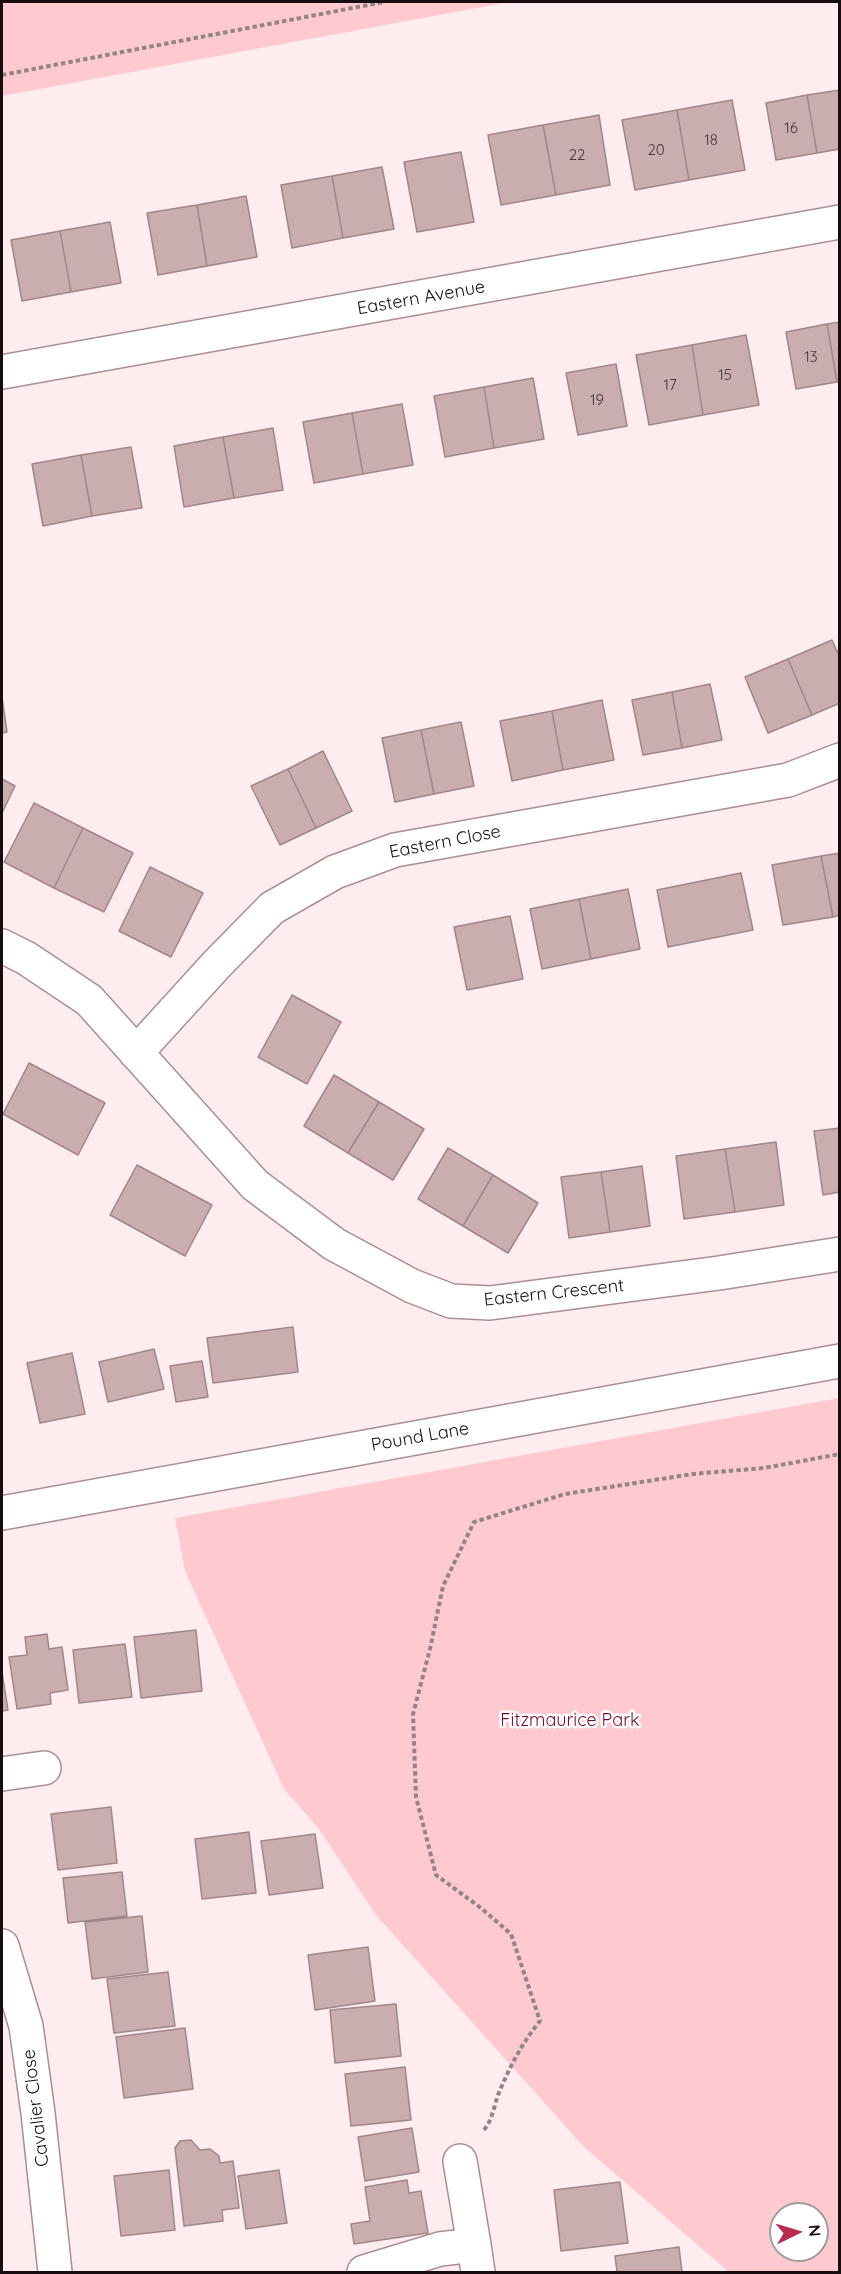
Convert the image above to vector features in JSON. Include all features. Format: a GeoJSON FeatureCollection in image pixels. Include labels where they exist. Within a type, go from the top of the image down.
{"type":"FeatureCollection","features":[{"type":"Feature","properties":{"kind":"street","name":"Eastern Avenue"},"geometry":{"type":"LineString","coordinates":[[2,372],[840,222]]}},
{"type":"Feature","properties":{"kind":"street","name":"Eastern Close"},"geometry":{"type":"LineString","coordinates":[[136,1053],[217,964],[272,908],[335,872],[395,850],[788,780],[832,763]]}},
{"type":"Feature","properties":{"kind":"street","name":"Eastern Crescent"},"geometry":{"type":"LineString","coordinates":[[2,946],[26,958],[89,1000],[255,1185],[334,1244],[412,1286],[451,1301],[490,1303],[719,1273],[840,1254]]}},
{"type":"Feature","properties":{"kind":"street","name":"Pound Lane"},"geometry":{"type":"LineString","coordinates":[[2,1513],[840,1361]]}},
{"type":"Feature","properties":{"kind":"street"},"geometry":{"type":"LineString","coordinates":[[2,1774],[44,1768]]}},
{"type":"Feature","properties":{"kind":"street","name":"Cavalier Close"},"geometry":{"type":"LineString","coordinates":[[2,1946],[26,2026],[55,2272]]}},
{"type":"Feature","properties":{"kind":"street"},"geometry":{"type":"LineString","coordinates":[[364,2272],[440,2249],[476,2259],[460,2162]]}},
{"type":"Feature","properties":{"kind":"path"},"geometry":{"type":"LineString","coordinates":[[2,75],[384,2]]}},
{"type":"Feature","properties":{"kind":"path"},"geometry":{"type":"LineString","coordinates":[[460,2162],[489,2124],[499,2093],[523,2042],[540,2022],[512,1935],[481,1908],[436,1875],[416,1797],[413,1713],[430,1649],[443,1586],[474,1522],[565,1494],[693,1474],[764,1468],[840,1454]]}},
{"type":"Feature","properties":{"kind":"green space"},"geometry":{"type":"Polygon","coordinates":[[[2,2],[509,2],[2,96],[2,2]]]}},
{"type":"Feature","properties":{"kind":"green space","name":"Fitzmaurice Park"},"geometry":{"type":"Polygon","coordinates":[[[839,1398],[839,2272],[729,2272],[584,2147],[376,1915],[319,1829],[284,1789],[185,1571],[175,1518],[839,1398]]]}},
{"type":"Feature","properties":{"kind":"building"},"geometry":{"type":"Polygon","coordinates":[[[840,90],[840,149],[817,153],[807,95],[840,90]]]}},
{"type":"Feature","properties":{"kind":"building"},"geometry":{"type":"Polygon","coordinates":[[[807,95],[817,153],[776,160],[766,103],[807,95]]]}},
{"type":"Feature","properties":{"kind":"building"},"geometry":{"type":"Polygon","coordinates":[[[732,100],[745,170],[689,180],[677,110],[732,100]]]}},
{"type":"Feature","properties":{"kind":"building"},"geometry":{"type":"Polygon","coordinates":[[[677,110],[689,180],[635,190],[622,120],[677,110]]]}},
{"type":"Feature","properties":{"kind":"building"},"geometry":{"type":"Polygon","coordinates":[[[599,115],[610,185],[556,195],[543,125],[599,115]]]}},
{"type":"Feature","properties":{"kind":"building"},"geometry":{"type":"Polygon","coordinates":[[[543,125],[556,195],[501,205],[488,135],[543,125]]]}},
{"type":"Feature","properties":{"kind":"building"},"geometry":{"type":"Polygon","coordinates":[[[461,152],[474,222],[417,232],[404,162],[461,152]]]}},
{"type":"Feature","properties":{"kind":"building"},"geometry":{"type":"Polygon","coordinates":[[[382,167],[394,229],[343,238],[332,176],[382,167]]]}},
{"type":"Feature","properties":{"kind":"building"},"geometry":{"type":"Polygon","coordinates":[[[332,176],[343,238],[292,248],[281,185],[332,176]]]}},
{"type":"Feature","properties":{"kind":"building"},"geometry":{"type":"Polygon","coordinates":[[[246,196],[257,257],[207,266],[197,205],[246,196]]]}},
{"type":"Feature","properties":{"kind":"building"},"geometry":{"type":"Polygon","coordinates":[[[197,205],[207,266],[158,275],[147,213],[197,205]]]}},
{"type":"Feature","properties":{"kind":"building"},"geometry":{"type":"Polygon","coordinates":[[[110,222],[121,283],[71,292],[60,231],[110,222]]]}},
{"type":"Feature","properties":{"kind":"building"},"geometry":{"type":"Polygon","coordinates":[[[60,231],[71,292],[22,301],[11,240],[60,231]]]}},
{"type":"Feature","properties":{"kind":"building"},"geometry":{"type":"Polygon","coordinates":[[[840,322],[840,381],[837,382],[827,324],[840,322]]]}},
{"type":"Feature","properties":{"kind":"building"},"geometry":{"type":"Polygon","coordinates":[[[827,324],[837,382],[796,389],[786,332],[827,324]]]}},
{"type":"Feature","properties":{"kind":"building"},"geometry":{"type":"Polygon","coordinates":[[[746,335],[759,405],[703,415],[692,345],[746,335]]]}},
{"type":"Feature","properties":{"kind":"building"},"geometry":{"type":"Polygon","coordinates":[[[692,345],[703,415],[649,425],[636,355],[692,345]]]}},
{"type":"Feature","properties":{"kind":"building"},"geometry":{"type":"Polygon","coordinates":[[[616,364],[627,426],[578,435],[566,373],[616,364]]]}},
{"type":"Feature","properties":{"kind":"building"},"geometry":{"type":"Polygon","coordinates":[[[533,378],[544,439],[494,448],[484,387],[533,378]]]}},
{"type":"Feature","properties":{"kind":"building"},"geometry":{"type":"Polygon","coordinates":[[[484,387],[494,448],[445,457],[434,396],[484,387]]]}},
{"type":"Feature","properties":{"kind":"building"},"geometry":{"type":"Polygon","coordinates":[[[402,404],[413,465],[363,474],[352,413],[402,404]]]}},
{"type":"Feature","properties":{"kind":"building"},"geometry":{"type":"Polygon","coordinates":[[[352,413],[363,474],[314,483],[303,422],[352,413]]]}},
{"type":"Feature","properties":{"kind":"building"},"geometry":{"type":"Polygon","coordinates":[[[273,428],[283,490],[234,498],[223,437],[273,428]]]}},
{"type":"Feature","properties":{"kind":"building"},"geometry":{"type":"Polygon","coordinates":[[[223,437],[234,498],[184,507],[174,446],[223,437]]]}},
{"type":"Feature","properties":{"kind":"building"},"geometry":{"type":"Polygon","coordinates":[[[131,447],[142,508],[92,516],[81,455],[131,447]]]}},
{"type":"Feature","properties":{"kind":"building"},"geometry":{"type":"Polygon","coordinates":[[[81,455],[92,516],[43,526],[32,464],[81,455]]]}},
{"type":"Feature","properties":{"kind":"building"},"geometry":{"type":"Polygon","coordinates":[[[832,640],[840,658],[840,703],[812,715],[788,659],[832,640]]]}},
{"type":"Feature","properties":{"kind":"building"},"geometry":{"type":"Polygon","coordinates":[[[788,659],[812,715],[768,733],[745,677],[788,659]]]}},
{"type":"Feature","properties":{"kind":"building"},"geometry":{"type":"Polygon","coordinates":[[[710,684],[722,740],[682,748],[672,692],[710,684]]]}},
{"type":"Feature","properties":{"kind":"building"},"geometry":{"type":"Polygon","coordinates":[[[672,692],[682,748],[643,755],[632,700],[672,692]]]}},
{"type":"Feature","properties":{"kind":"building"},"geometry":{"type":"Polygon","coordinates":[[[2,697],[7,732],[2,733],[2,697]]]}},
{"type":"Feature","properties":{"kind":"building"},"geometry":{"type":"Polygon","coordinates":[[[602,700],[614,760],[563,770],[552,711],[602,700]]]}},
{"type":"Feature","properties":{"kind":"building"},"geometry":{"type":"Polygon","coordinates":[[[552,711],[563,770],[512,781],[500,721],[552,711]]]}},
{"type":"Feature","properties":{"kind":"building"},"geometry":{"type":"Polygon","coordinates":[[[461,722],[474,786],[434,794],[421,730],[461,722]]]}},
{"type":"Feature","properties":{"kind":"building"},"geometry":{"type":"Polygon","coordinates":[[[421,730],[434,794],[395,802],[382,738],[421,730]]]}},
{"type":"Feature","properties":{"kind":"building"},"geometry":{"type":"Polygon","coordinates":[[[323,751],[352,811],[316,828],[288,769],[323,751]]]}},
{"type":"Feature","properties":{"kind":"building"},"geometry":{"type":"Polygon","coordinates":[[[288,769],[316,828],[280,845],[251,786],[288,769]]]}},
{"type":"Feature","properties":{"kind":"building"},"geometry":{"type":"Polygon","coordinates":[[[2,779],[15,786],[2,813],[2,779]]]}},
{"type":"Feature","properties":{"kind":"building"},"geometry":{"type":"Polygon","coordinates":[[[34,803],[83,828],[54,888],[4,862],[34,803]]]}},
{"type":"Feature","properties":{"kind":"building"},"geometry":{"type":"Polygon","coordinates":[[[83,828],[133,853],[104,912],[54,888],[83,828]]]}},
{"type":"Feature","properties":{"kind":"building"},"geometry":{"type":"Polygon","coordinates":[[[840,853],[840,915],[833,917],[821,856],[840,853]]]}},
{"type":"Feature","properties":{"kind":"building"},"geometry":{"type":"Polygon","coordinates":[[[821,856],[833,917],[783,925],[772,865],[821,856]]]}},
{"type":"Feature","properties":{"kind":"building"},"geometry":{"type":"Polygon","coordinates":[[[150,867],[203,893],[171,957],[119,931],[150,867]]]}},
{"type":"Feature","properties":{"kind":"building"},"geometry":{"type":"Polygon","coordinates":[[[741,873],[753,930],[668,947],[657,890],[741,873]]]}},
{"type":"Feature","properties":{"kind":"building"},"geometry":{"type":"Polygon","coordinates":[[[628,889],[640,949],[591,959],[579,899],[628,889]]]}},
{"type":"Feature","properties":{"kind":"building"},"geometry":{"type":"Polygon","coordinates":[[[579,899],[591,959],[542,969],[530,909],[579,899]]]}},
{"type":"Feature","properties":{"kind":"building"},"geometry":{"type":"Polygon","coordinates":[[[510,916],[523,979],[467,990],[454,927],[510,916]]]}},
{"type":"Feature","properties":{"kind":"building"},"geometry":{"type":"Polygon","coordinates":[[[292,995],[341,1022],[307,1084],[258,1057],[292,995]]]}},
{"type":"Feature","properties":{"kind":"building"},"geometry":{"type":"Polygon","coordinates":[[[29,1063],[105,1103],[78,1155],[3,1114],[29,1063]]]}},
{"type":"Feature","properties":{"kind":"building"},"geometry":{"type":"Polygon","coordinates":[[[334,1075],[379,1102],[348,1153],[304,1126],[334,1075]]]}},
{"type":"Feature","properties":{"kind":"building"},"geometry":{"type":"Polygon","coordinates":[[[379,1102],[424,1129],[393,1180],[348,1153],[379,1102]]]}},
{"type":"Feature","properties":{"kind":"building"},"geometry":{"type":"Polygon","coordinates":[[[840,1128],[840,1192],[823,1195],[814,1131],[840,1128]]]}},
{"type":"Feature","properties":{"kind":"building"},"geometry":{"type":"Polygon","coordinates":[[[776,1142],[784,1205],[735,1212],[725,1149],[776,1142]]]}},
{"type":"Feature","properties":{"kind":"building"},"geometry":{"type":"Polygon","coordinates":[[[448,1148],[493,1175],[463,1226],[418,1199],[448,1148]]]}},
{"type":"Feature","properties":{"kind":"building"},"geometry":{"type":"Polygon","coordinates":[[[725,1149],[735,1212],[684,1219],[676,1156],[725,1149]]]}},
{"type":"Feature","properties":{"kind":"building"},"geometry":{"type":"Polygon","coordinates":[[[137,1165],[212,1205],[185,1256],[110,1215],[137,1165]]]}},
{"type":"Feature","properties":{"kind":"building"},"geometry":{"type":"Polygon","coordinates":[[[642,1166],[650,1226],[610,1232],[601,1172],[642,1166]]]}},
{"type":"Feature","properties":{"kind":"building"},"geometry":{"type":"Polygon","coordinates":[[[601,1172],[610,1232],[569,1238],[561,1177],[601,1172]]]}},
{"type":"Feature","properties":{"kind":"building"},"geometry":{"type":"Polygon","coordinates":[[[493,1175],[538,1203],[508,1253],[463,1226],[493,1175]]]}},
{"type":"Feature","properties":{"kind":"building"},"geometry":{"type":"Polygon","coordinates":[[[293,1327],[298,1372],[213,1383],[207,1338],[293,1327]]]}},
{"type":"Feature","properties":{"kind":"building"},"geometry":{"type":"Polygon","coordinates":[[[154,1349],[164,1389],[108,1402],[99,1362],[154,1349]]]}},
{"type":"Feature","properties":{"kind":"building"},"geometry":{"type":"Polygon","coordinates":[[[72,1353],[85,1414],[40,1423],[27,1363],[72,1353]]]}},
{"type":"Feature","properties":{"kind":"building"},"geometry":{"type":"Polygon","coordinates":[[[202,1361],[208,1397],[176,1402],[170,1366],[202,1361]]]}},
{"type":"Feature","properties":{"kind":"building"},"geometry":{"type":"Polygon","coordinates":[[[196,1630],[202,1691],[141,1698],[134,1637],[196,1630]]]}},
{"type":"Feature","properties":{"kind":"building"},"geometry":{"type":"Polygon","coordinates":[[[47,1634],[49,1649],[62,1647],[68,1690],[50,1693],[51,1704],[17,1709],[9,1657],[27,1655],[25,1637],[47,1634]]]}},
{"type":"Feature","properties":{"kind":"building"},"geometry":{"type":"Polygon","coordinates":[[[125,1644],[132,1697],[79,1703],[73,1650],[125,1644]]]}},
{"type":"Feature","properties":{"kind":"building"},"geometry":{"type":"Polygon","coordinates":[[[2,1672],[8,1710],[2,1711],[2,1672]]]}},
{"type":"Feature","properties":{"kind":"building"},"geometry":{"type":"Polygon","coordinates":[[[111,1807],[117,1863],[58,1870],[51,1814],[111,1807]]]}},
{"type":"Feature","properties":{"kind":"building"},"geometry":{"type":"Polygon","coordinates":[[[249,1832],[256,1893],[202,1899],[195,1839],[249,1832]]]}},
{"type":"Feature","properties":{"kind":"building"},"geometry":{"type":"Polygon","coordinates":[[[315,1834],[323,1888],[269,1895],[261,1841],[315,1834]]]}},
{"type":"Feature","properties":{"kind":"building"},"geometry":{"type":"Polygon","coordinates":[[[122,1872],[127,1916],[68,1923],[63,1878],[122,1872]]]}},
{"type":"Feature","properties":{"kind":"building"},"geometry":{"type":"Polygon","coordinates":[[[142,1916],[148,1972],[92,1979],[85,1922],[142,1916]]]}},
{"type":"Feature","properties":{"kind":"building"},"geometry":{"type":"Polygon","coordinates":[[[368,1947],[375,2001],[315,2010],[308,1955],[368,1947]]]}},
{"type":"Feature","properties":{"kind":"building"},"geometry":{"type":"Polygon","coordinates":[[[168,1972],[175,2026],[114,2033],[107,1979],[168,1972]]]}},
{"type":"Feature","properties":{"kind":"building"},"geometry":{"type":"Polygon","coordinates":[[[396,2004],[401,2056],[335,2063],[330,2010],[396,2004]]]}},
{"type":"Feature","properties":{"kind":"building"},"geometry":{"type":"Polygon","coordinates":[[[185,2028],[193,2089],[124,2098],[116,2037],[185,2028]]]}},
{"type":"Feature","properties":{"kind":"building"},"geometry":{"type":"Polygon","coordinates":[[[405,2067],[411,2120],[351,2126],[345,2074],[405,2067]]]}},
{"type":"Feature","properties":{"kind":"building"},"geometry":{"type":"Polygon","coordinates":[[[412,2128],[419,2172],[365,2181],[358,2137],[412,2128]]]}},
{"type":"Feature","properties":{"kind":"building"},"geometry":{"type":"Polygon","coordinates":[[[191,2140],[200,2150],[210,2149],[219,2156],[220,2163],[233,2161],[239,2208],[222,2210],[223,2221],[184,2226],[175,2148],[180,2141],[191,2140]]]}},
{"type":"Feature","properties":{"kind":"building"},"geometry":{"type":"Polygon","coordinates":[[[169,2170],[175,2230],[121,2236],[114,2176],[169,2170]]]}},
{"type":"Feature","properties":{"kind":"building"},"geometry":{"type":"Polygon","coordinates":[[[279,2170],[287,2223],[246,2229],[238,2176],[279,2170]]]}},
{"type":"Feature","properties":{"kind":"building"},"geometry":{"type":"Polygon","coordinates":[[[407,2180],[409,2193],[421,2191],[428,2233],[354,2244],[351,2224],[370,2221],[365,2187],[407,2180]]]}},
{"type":"Feature","properties":{"kind":"building"},"geometry":{"type":"Polygon","coordinates":[[[620,2182],[628,2243],[561,2251],[554,2190],[620,2182]]]}},
{"type":"Feature","properties":{"kind":"building"},"geometry":{"type":"Polygon","coordinates":[[[679,2247],[682,2272],[617,2272],[615,2256],[679,2247]]]}}]}
